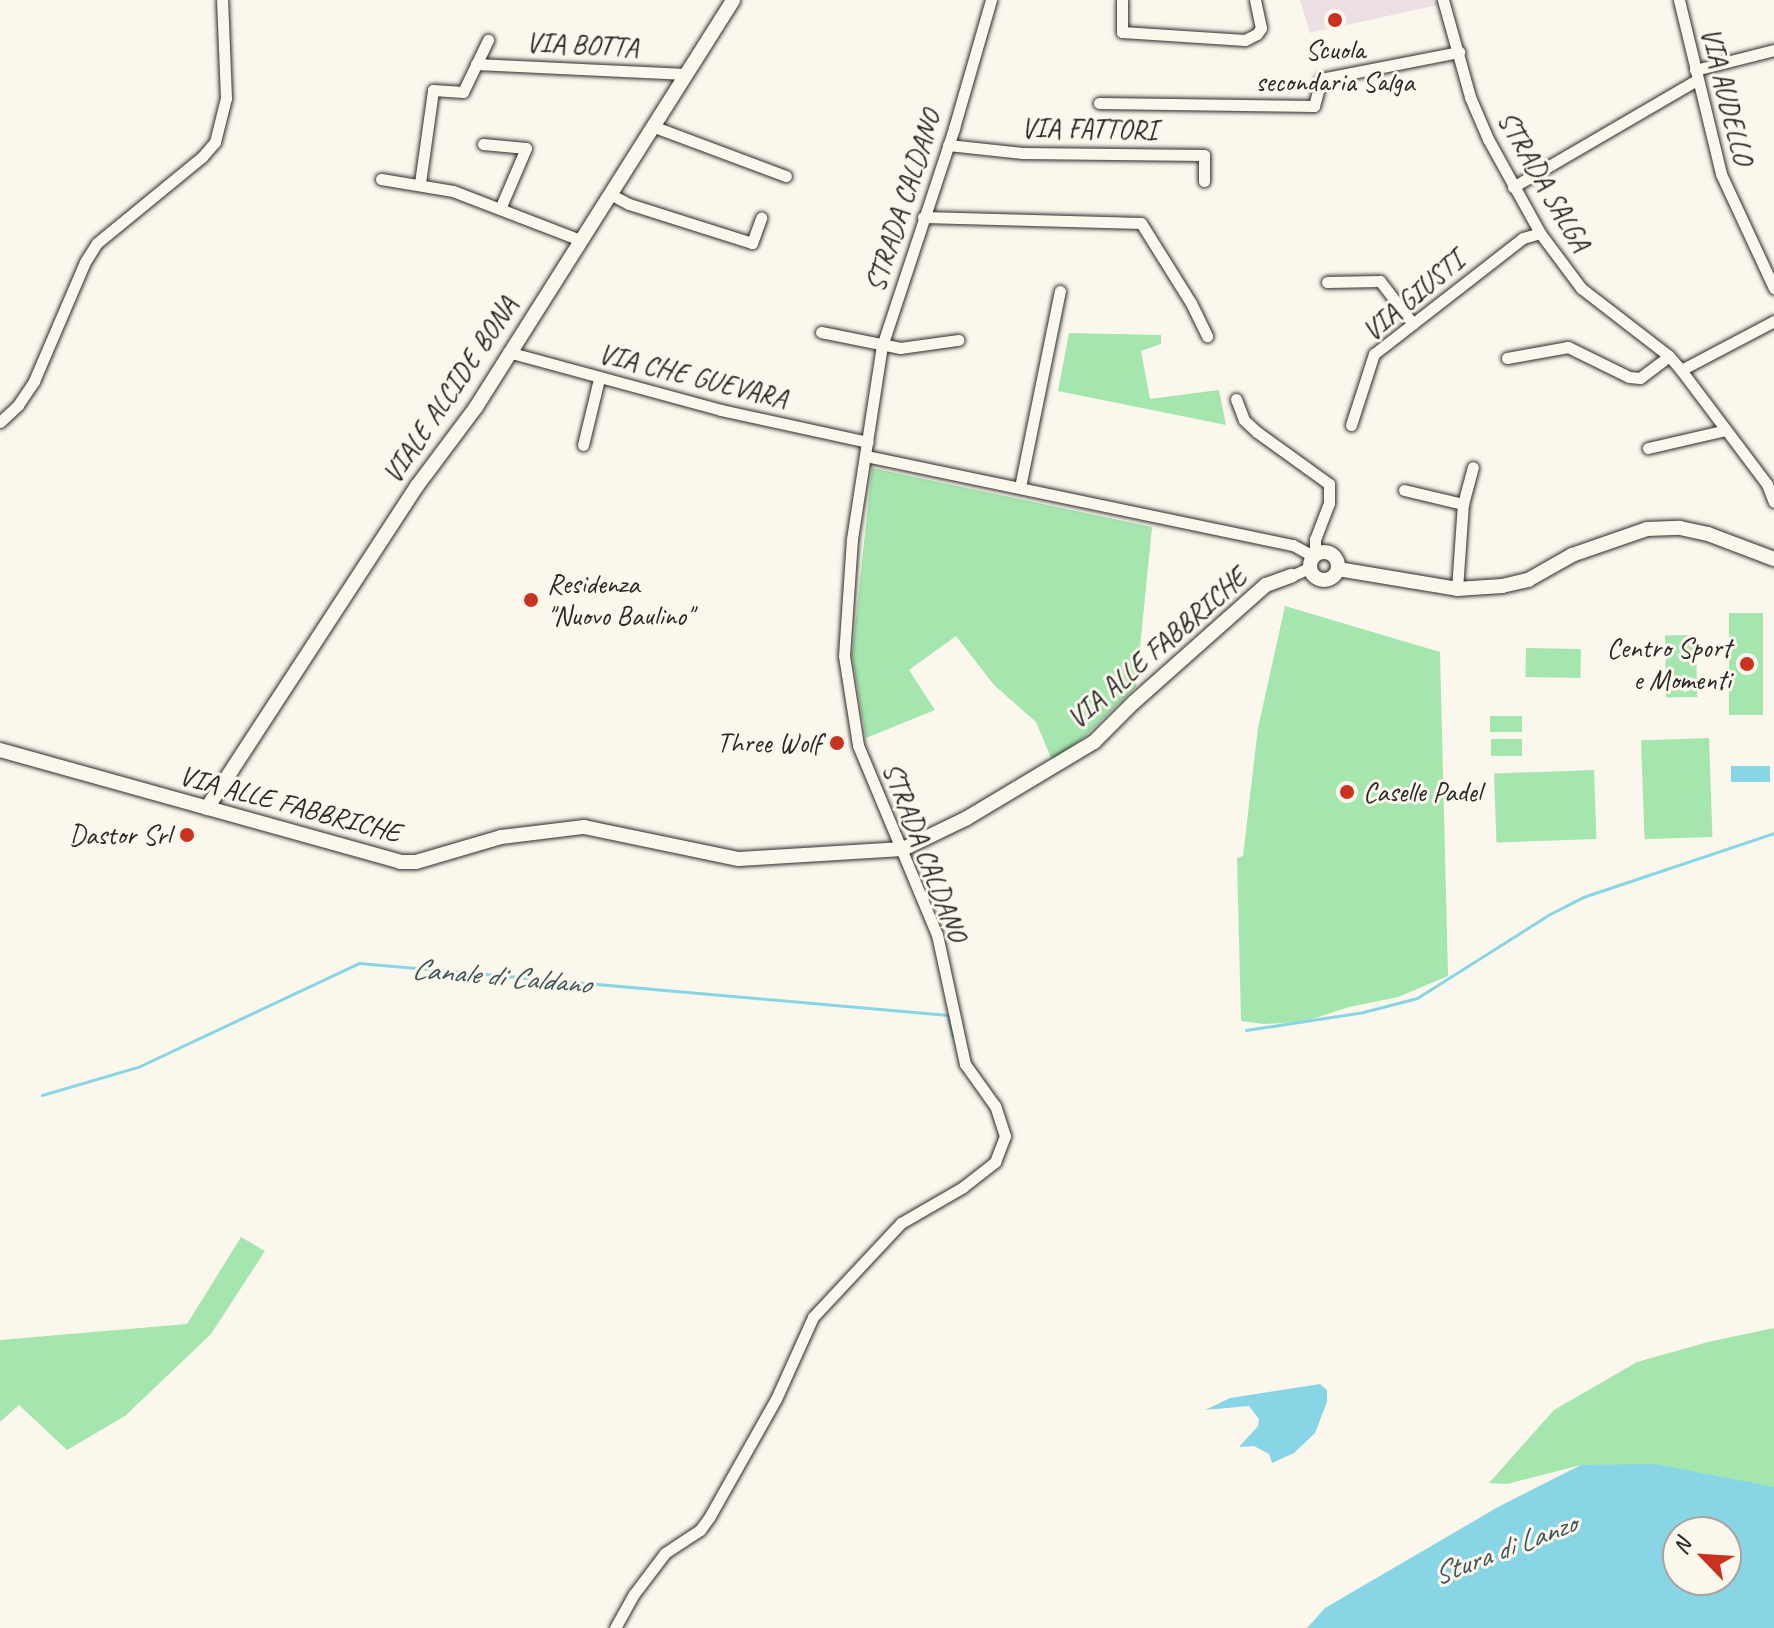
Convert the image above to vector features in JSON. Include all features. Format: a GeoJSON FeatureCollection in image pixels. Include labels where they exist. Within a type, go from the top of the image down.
{"type":"FeatureCollection","features":[{"type":"Feature","properties":{"kind":"street"},"geometry":{"type":"LineString","coordinates":[[0,422],[18,405],[34,381],[85,262],[97,243],[202,157],[215,142],[226,98],[222,0]]}},
{"type":"Feature","properties":{"kind":"street","name":"VIALE ALCIDE BONA"},"geometry":{"type":"LineString","coordinates":[[207,808],[417,486],[476,407],[733,0]]}},
{"type":"Feature","properties":{"kind":"street","name":"STRADA CALDANO"},"geometry":{"type":"LineString","coordinates":[[615,1628],[634,1594],[665,1553],[700,1530],[710,1516],[776,1399],[813,1317],[901,1223],[963,1187],[995,1162],[1005,1136],[995,1106],[965,1064],[937,935],[858,745],[844,656],[852,539],[882,346],[948,145],[991,0]]}},
{"type":"Feature","properties":{"kind":"street"},"geometry":{"type":"LineString","coordinates":[[1122,0],[1122,32],[1245,40],[1261,28],[1255,0]]}},
{"type":"Feature","properties":{"kind":"street","name":"STRADA SALGA"},"geometry":{"type":"LineString","coordinates":[[1443,0],[1470,97],[1513,187],[1540,233],[1581,288],[1669,356],[1767,484],[1774,502]]}},
{"type":"Feature","properties":{"kind":"street","name":"VIA AUDELLO"},"geometry":{"type":"LineString","coordinates":[[1679,0],[1728,195],[1774,288]]}},
{"type":"Feature","properties":{"kind":"street"},"geometry":{"type":"LineString","coordinates":[[420,183],[433,90],[463,92],[488,40]]}},
{"type":"Feature","properties":{"kind":"street"},"geometry":{"type":"LineString","coordinates":[[1513,187],[1696,75],[1774,50]]}},
{"type":"Feature","properties":{"kind":"street"},"geometry":{"type":"LineString","coordinates":[[1099,103],[1314,106],[1321,79],[1459,52]]}},
{"type":"Feature","properties":{"kind":"street","name":"VIA BOTTA"},"geometry":{"type":"LineString","coordinates":[[476,64],[686,74]]}},
{"type":"Feature","properties":{"kind":"street"},"geometry":{"type":"LineString","coordinates":[[652,126],[786,176]]}},
{"type":"Feature","properties":{"kind":"street"},"geometry":{"type":"LineString","coordinates":[[483,144],[526,148],[500,209]]}},
{"type":"Feature","properties":{"kind":"street","name":"VIA FATTORI"},"geometry":{"type":"LineString","coordinates":[[948,145],[1023,153],[1204,155],[1204,181]]}},
{"type":"Feature","properties":{"kind":"street"},"geometry":{"type":"LineString","coordinates":[[381,179],[420,183],[580,240]]}},
{"type":"Feature","properties":{"kind":"street"},"geometry":{"type":"LineString","coordinates":[[610,194],[629,204],[752,243],[761,218]]}},
{"type":"Feature","properties":{"kind":"street"},"geometry":{"type":"LineString","coordinates":[[923,217],[1141,223],[1191,303],[1207,336]]}},
{"type":"Feature","properties":{"kind":"street","name":"VIA GIUSTI"},"geometry":{"type":"LineString","coordinates":[[1351,425],[1374,354],[1523,238],[1540,233]]}},
{"type":"Feature","properties":{"kind":"street"},"geometry":{"type":"LineString","coordinates":[[1327,282],[1380,281],[1413,324]]}},
{"type":"Feature","properties":{"kind":"street"},"geometry":{"type":"LineString","coordinates":[[1020,487],[1060,291]]}},
{"type":"Feature","properties":{"kind":"street"},"geometry":{"type":"LineString","coordinates":[[1681,370],[1774,321]]}},
{"type":"Feature","properties":{"kind":"street"},"geometry":{"type":"LineString","coordinates":[[821,332],[900,348],[958,340]]}},
{"type":"Feature","properties":{"kind":"street"},"geometry":{"type":"LineString","coordinates":[[1507,358],[1568,347],[1629,377],[1640,378],[1669,356]]}},
{"type":"Feature","properties":{"kind":"street","name":"VIA CHE GUEVARA"},"geometry":{"type":"LineString","coordinates":[[508,352],[599,379],[868,442]]}},
{"type":"Feature","properties":{"kind":"street"},"geometry":{"type":"LineString","coordinates":[[583,445],[599,379]]}},
{"type":"Feature","properties":{"kind":"street"},"geometry":{"type":"LineString","coordinates":[[1236,399],[1244,420],[1257,432],[1329,484],[1329,503],[1315,539],[1312,574],[1323,580],[1330,579],[1338,569]]}},
{"type":"Feature","properties":{"kind":"street"},"geometry":{"type":"LineString","coordinates":[[1648,448],[1726,430]]}},
{"type":"Feature","properties":{"kind":"street"},"geometry":{"type":"LineString","coordinates":[[866,456],[1293,545],[1312,559]]}},
{"type":"Feature","properties":{"kind":"street"},"geometry":{"type":"LineString","coordinates":[[1457,589],[1463,504],[1473,467]]}},
{"type":"Feature","properties":{"kind":"street"},"geometry":{"type":"LineString","coordinates":[[1404,490],[1463,504]]}},
{"type":"Feature","properties":{"kind":"street"},"geometry":{"type":"LineString","coordinates":[[1338,569],[1457,589],[1502,586],[1528,580],[1572,555],[1647,529],[1680,528],[1708,534],[1774,559]]}},
{"type":"Feature","properties":{"kind":"street"},"geometry":{"type":"LineString","coordinates":[[1291,576],[1312,559],[1332,553],[1338,569]]}},
{"type":"Feature","properties":{"kind":"street","name":"VIA ALLE FABBRICHE"},"geometry":{"type":"LineString","coordinates":[[0,750],[400,862],[416,862],[501,837],[584,827],[739,859],[903,849],[967,818],[1094,742],[1133,703],[1266,585],[1291,576]]}},
{"type":"Feature","properties":{"kind":"shaded area","name":"Scuola secondaria Salga"},"geometry":{"type":"Polygon","coordinates":[[[1300,0],[1437,0],[1438,5],[1310,33],[1300,0]]]}},
{"type":"Feature","properties":{"kind":"green space"},"geometry":{"type":"Polygon","coordinates":[[[1069,333],[1161,335],[1161,344],[1141,351],[1150,399],[1219,390],[1226,425],[1058,391],[1069,333]]]}},
{"type":"Feature","properties":{"kind":"green space"},"geometry":{"type":"Polygon","coordinates":[[[872,468],[1152,527],[1136,687],[1084,737],[1052,760],[1036,722],[994,685],[956,636],[909,670],[935,710],[866,738],[852,655],[872,468]]]}},
{"type":"Feature","properties":{"kind":"green space","name":"Caselle Padel"},"geometry":{"type":"Polygon","coordinates":[[[1285,606],[1440,652],[1448,976],[1398,997],[1349,1007],[1303,1022],[1264,1024],[1241,1021],[1237,858],[1243,856],[1258,728],[1285,606]]]}},
{"type":"Feature","properties":{"kind":"green space","name":"Centro Sport e Momenti"},"geometry":{"type":"Polygon","coordinates":[[[1729,613],[1763,613],[1763,715],[1729,715],[1729,613]]]}},
{"type":"Feature","properties":{"kind":"green space"},"geometry":{"type":"Polygon","coordinates":[[[1696,635],[1697,697],[1666,698],[1665,636],[1696,635]]]}},
{"type":"Feature","properties":{"kind":"green space"},"geometry":{"type":"Polygon","coordinates":[[[1526,648],[1581,649],[1580,678],[1525,677],[1526,648]]]}},
{"type":"Feature","properties":{"kind":"green space"},"geometry":{"type":"Polygon","coordinates":[[[1490,716],[1522,716],[1522,732],[1490,732],[1490,716]]]}},
{"type":"Feature","properties":{"kind":"green space"},"geometry":{"type":"Polygon","coordinates":[[[1709,738],[1712,837],[1644,839],[1641,740],[1709,738]]]}},
{"type":"Feature","properties":{"kind":"green space"},"geometry":{"type":"Polygon","coordinates":[[[1491,739],[1522,739],[1522,756],[1491,756],[1491,739]]]}},
{"type":"Feature","properties":{"kind":"green space"},"geometry":{"type":"Polygon","coordinates":[[[1594,770],[1596,839],[1496,842],[1494,773],[1594,770]]]}},
{"type":"Feature","properties":{"kind":"green space"},"geometry":{"type":"Polygon","coordinates":[[[241,1237],[265,1251],[211,1334],[125,1416],[67,1450],[19,1405],[0,1422],[0,1340],[187,1324],[241,1237]]]}},
{"type":"Feature","properties":{"kind":"green space"},"geometry":{"type":"Polygon","coordinates":[[[1774,1328],[1774,1628],[1507,1628],[1581,1465],[1507,1484],[1489,1483],[1554,1410],[1637,1362],[1774,1328]]]}},
{"type":"Feature","properties":{"kind":"water"},"geometry":{"type":"Polygon","coordinates":[[[1731,766],[1770,766],[1770,782],[1731,782],[1731,766]]]}},
{"type":"Feature","properties":{"kind":"water"},"geometry":{"type":"Polygon","coordinates":[[[1320,1384],[1327,1390],[1327,1402],[1315,1433],[1294,1453],[1272,1463],[1269,1454],[1254,1446],[1239,1447],[1258,1426],[1259,1419],[1249,1406],[1205,1410],[1230,1398],[1320,1384]]]}},
{"type":"Feature","properties":{"kind":"water","name":"Stura di Lanzo"},"geometry":{"type":"Polygon","coordinates":[[[1655,1464],[1774,1487],[1774,1628],[1307,1628],[1325,1608],[1498,1507],[1581,1465],[1655,1464]]]}},
{"type":"Feature","properties":{"kind":"waterway"},"geometry":{"type":"LineString","coordinates":[[1246,1030],[1363,1012],[1417,998],[1550,914],[1583,897],[1774,833]]}},
{"type":"Feature","properties":{"kind":"waterway","name":"Canale di Caldano"},"geometry":{"type":"LineString","coordinates":[[42,1095],[138,1067],[359,963],[948,1015],[953,1036]]}},
{"type":"Feature","properties":{"kind":"place","name":"Scuola secondaria Salga"},"geometry":{"type":"Point","coordinates":[1335,20]}},
{"type":"Feature","properties":{"kind":"place","name":"Residenza \"Nuovo Baulino\""},"geometry":{"type":"Point","coordinates":[531,600]}},
{"type":"Feature","properties":{"kind":"place","name":"Centro Sport e Momenti"},"geometry":{"type":"Point","coordinates":[1747,664]}},
{"type":"Feature","properties":{"kind":"place","name":"Three Wolf"},"geometry":{"type":"Point","coordinates":[837,743]}},
{"type":"Feature","properties":{"kind":"place","name":"Caselle Padel"},"geometry":{"type":"Point","coordinates":[1347,792]}},
{"type":"Feature","properties":{"kind":"place","name":"Dastor Srl"},"geometry":{"type":"Point","coordinates":[187,835]}}]}
